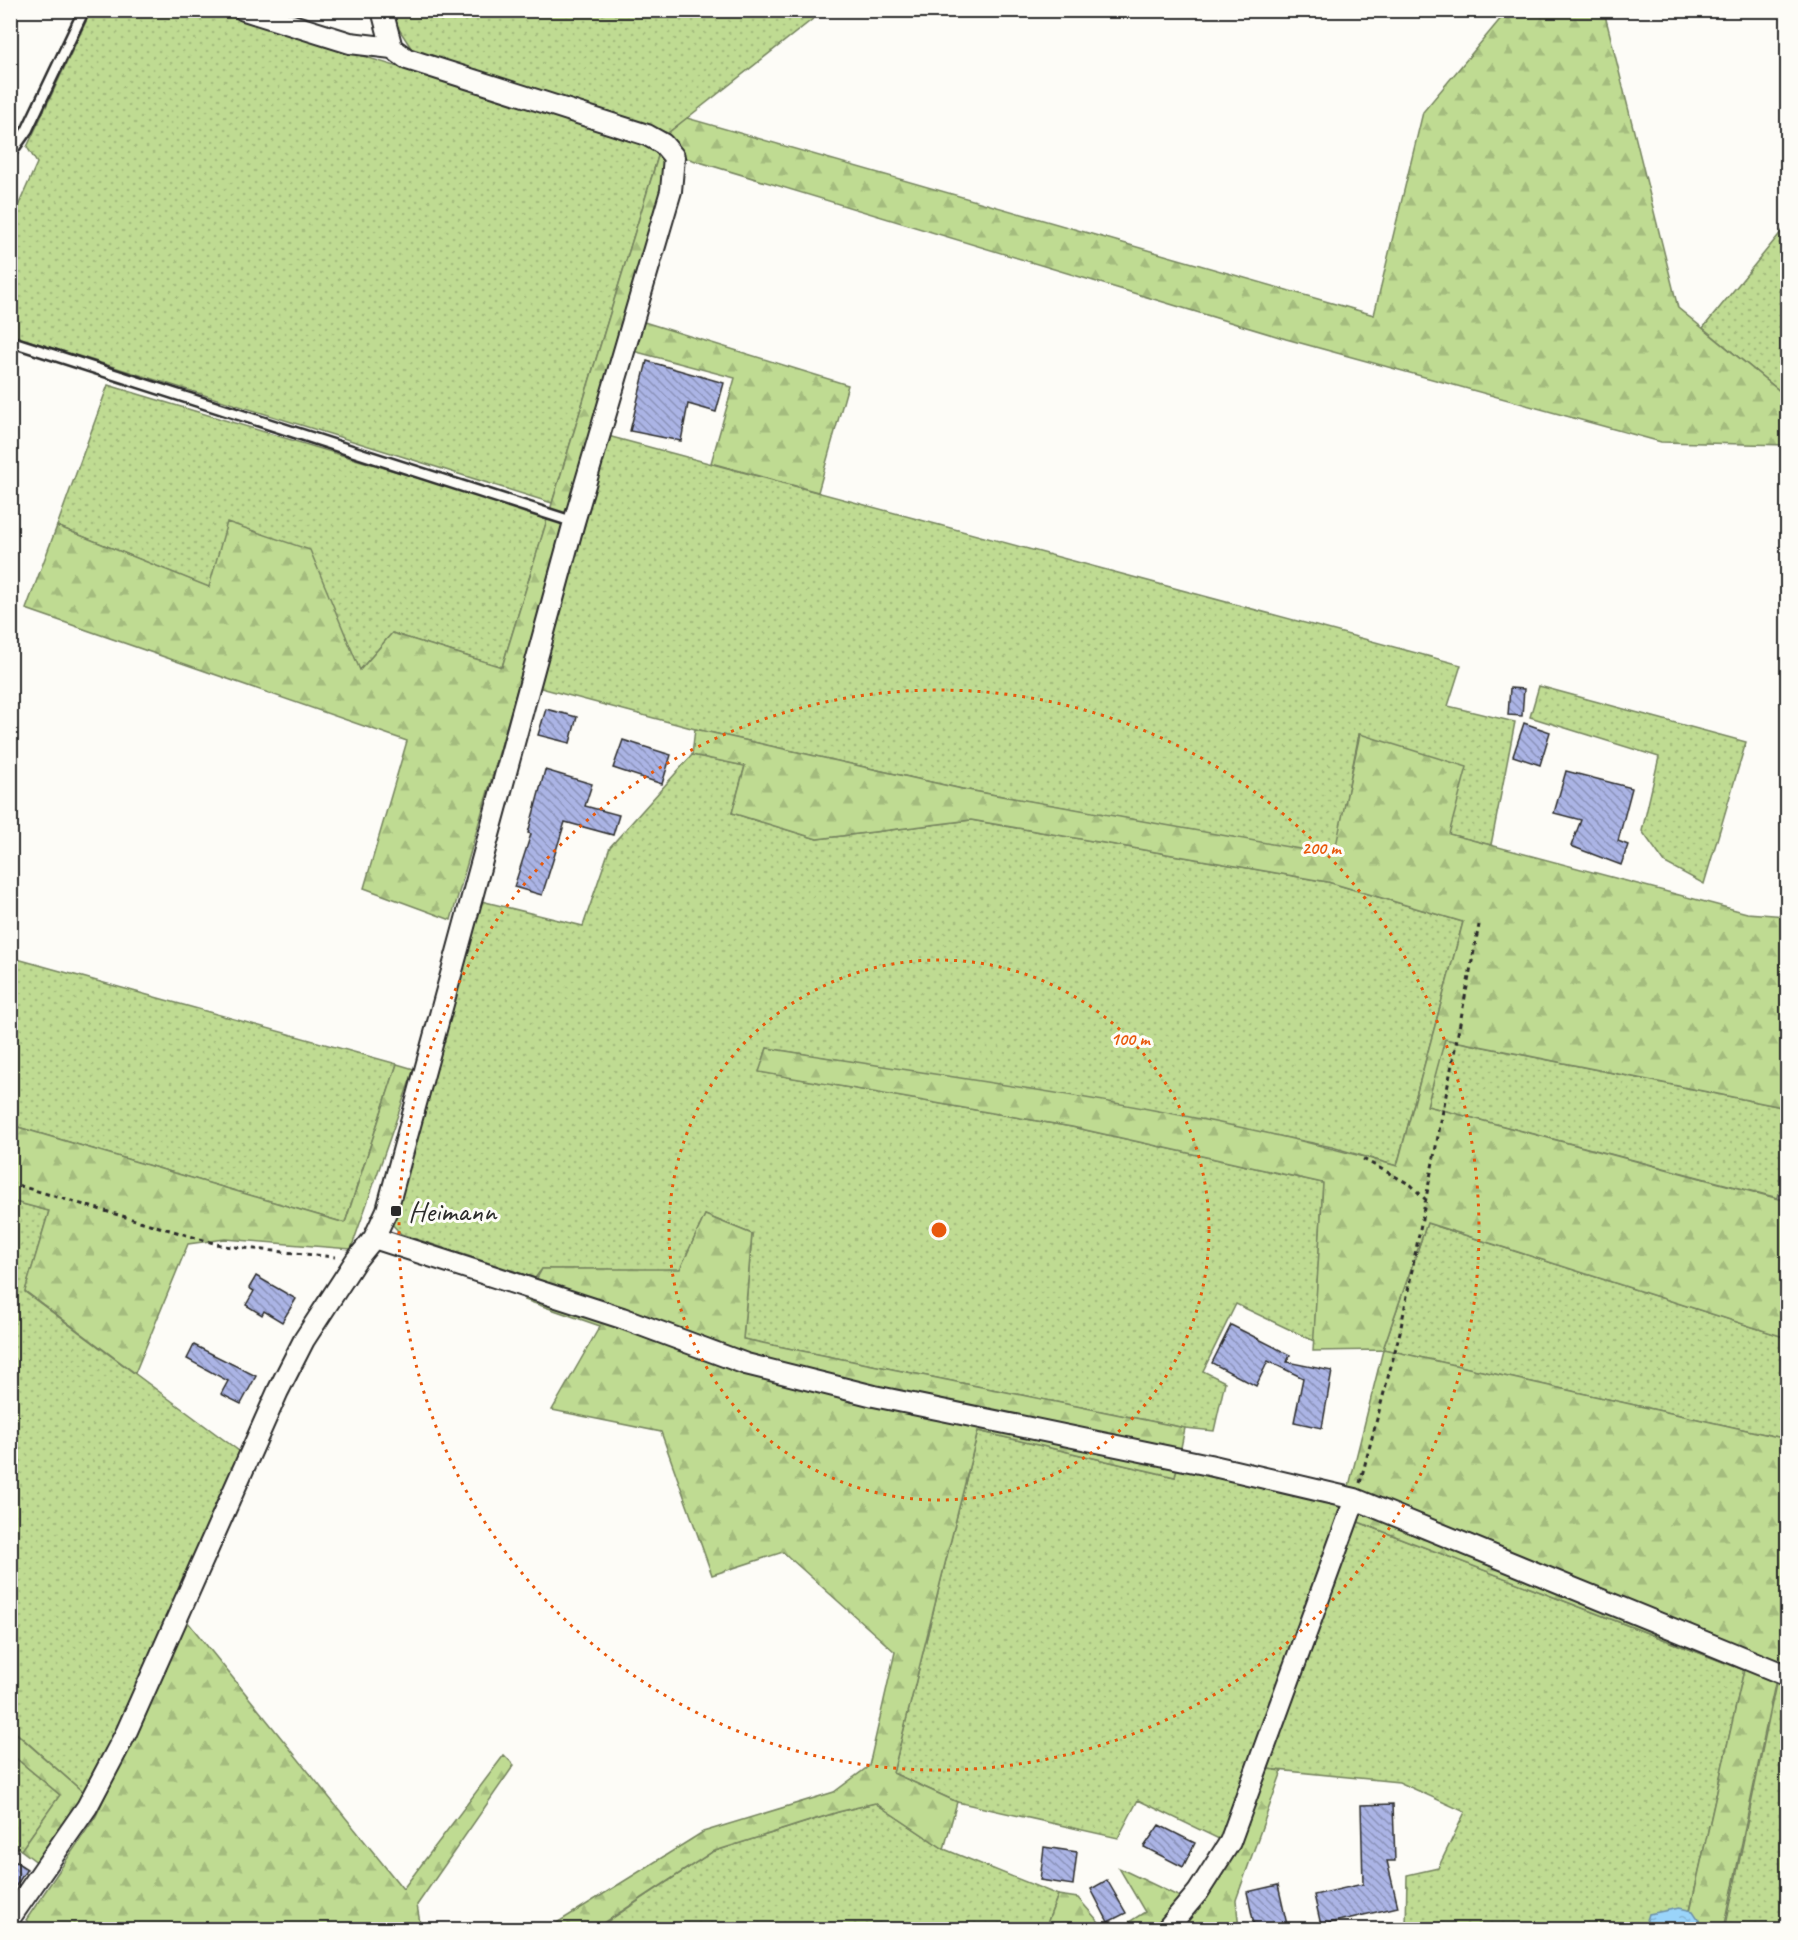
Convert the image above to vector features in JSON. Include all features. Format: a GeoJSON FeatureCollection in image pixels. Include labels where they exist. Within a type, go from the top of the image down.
{"type":"FeatureCollection","features":[{"type":"Feature","properties":{"kind":"street"},"geometry":{"type":"LineString","coordinates":[[10,1918],[87,1807],[121,1744],[278,1391],[304,1340],[356,1260],[374,1238],[387,1210],[574,522],[675,173],[674,157],[663,144],[647,135],[407,59],[392,48],[350,43],[244,10]]}},
{"type":"Feature","properties":{"kind":"street"},"geometry":{"type":"LineString","coordinates":[[382,10],[392,48]]}},
{"type":"Feature","properties":{"kind":"street"},"geometry":{"type":"LineString","coordinates":[[374,1238],[622,1318],[746,1364],[874,1396],[1209,1465],[1355,1500],[1788,1676]]}},
{"type":"Feature","properties":{"kind":"street"},"geometry":{"type":"LineString","coordinates":[[1166,1929],[1198,1892],[1230,1842],[1355,1500]]}},
{"type":"Feature","properties":{"kind":"lane"},"geometry":{"type":"LineString","coordinates":[[10,154],[27,130],[84,10]]}},
{"type":"Feature","properties":{"kind":"lane"},"geometry":{"type":"LineString","coordinates":[[10,341],[574,522]]}},
{"type":"Feature","properties":{"kind":"path"},"geometry":{"type":"LineString","coordinates":[[1355,1500],[1400,1332],[1479,924]]}},
{"type":"Feature","properties":{"kind":"path"},"geometry":{"type":"LineString","coordinates":[[1362,1159],[1405,1181],[1426,1200]]}},
{"type":"Feature","properties":{"kind":"path"},"geometry":{"type":"LineString","coordinates":[[10,1183],[224,1246],[356,1260]]}},
{"type":"Feature","properties":{"kind":"green space"},"geometry":{"type":"Polygon","coordinates":[[[91,11],[214,11],[642,141],[659,153],[552,503],[11,335],[11,222],[37,163],[27,147],[91,11]]]}},
{"type":"Feature","properties":{"kind":"green space"},"geometry":{"type":"Polygon","coordinates":[[[394,11],[823,11],[668,133],[413,51],[397,26],[394,11]]]}},
{"type":"Feature","properties":{"kind":"green space"},"geometry":{"type":"Polygon","coordinates":[[[1507,11],[1604,11],[1678,308],[1787,397],[1787,445],[1661,442],[1286,339],[686,158],[668,133],[687,118],[1374,315],[1423,112],[1507,11]]]}},
{"type":"Feature","properties":{"kind":"green space"},"geometry":{"type":"Polygon","coordinates":[[[659,153],[666,171],[451,920],[364,888],[407,741],[26,609],[57,526],[209,587],[227,522],[310,550],[360,670],[392,633],[502,667],[659,153]]]}},
{"type":"Feature","properties":{"kind":"green space"},"geometry":{"type":"Polygon","coordinates":[[[1787,225],[1787,397],[1703,328],[1787,225]]]}},
{"type":"Feature","properties":{"kind":"green space"},"geometry":{"type":"Polygon","coordinates":[[[644,322],[848,385],[818,492],[711,463],[735,378],[633,351],[644,322]]]}},
{"type":"Feature","properties":{"kind":"green space"},"geometry":{"type":"Polygon","coordinates":[[[108,385],[548,517],[502,667],[392,633],[360,670],[210,588],[57,526],[108,385]]]}},
{"type":"Feature","properties":{"kind":"green space"},"geometry":{"type":"Polygon","coordinates":[[[608,436],[1461,665],[1448,706],[1515,722],[1491,845],[1448,834],[1359,734],[1335,856],[962,789],[695,729],[537,687],[608,436]]]}},
{"type":"Feature","properties":{"kind":"green space"},"geometry":{"type":"Polygon","coordinates":[[[1539,686],[1746,742],[1704,884],[1665,863],[1642,831],[1659,757],[1530,717],[1539,686]]]}},
{"type":"Feature","properties":{"kind":"green space"},"geometry":{"type":"Polygon","coordinates":[[[695,729],[962,789],[1334,855],[1360,734],[1467,767],[1449,834],[1747,913],[1787,916],[1787,1108],[1445,1039],[1427,1106],[1787,1201],[1787,1338],[1427,1223],[1383,1349],[1787,1439],[1787,1679],[1776,1679],[1724,1929],[1686,1929],[1744,1670],[1356,1521],[1370,1495],[1349,1486],[1383,1350],[1313,1351],[1323,1183],[1072,1127],[759,1072],[767,1048],[1163,1112],[1320,1145],[1397,1166],[1463,922],[1328,882],[971,820],[817,839],[732,813],[745,766],[692,755],[695,729]]]}},
{"type":"Feature","properties":{"kind":"green space"},"geometry":{"type":"Polygon","coordinates":[[[692,755],[745,766],[732,813],[817,839],[971,820],[1328,882],[1463,922],[1397,1166],[1332,1147],[1172,1114],[767,1048],[760,1072],[1072,1127],[1323,1183],[1314,1341],[1236,1304],[1203,1371],[1225,1382],[1214,1431],[1185,1428],[743,1339],[752,1234],[705,1215],[680,1270],[542,1269],[535,1278],[401,1234],[391,1223],[477,900],[583,926],[610,847],[692,755]]]}},
{"type":"Feature","properties":{"kind":"green space"},"geometry":{"type":"Polygon","coordinates":[[[10,957],[397,1064],[345,1223],[11,1125],[10,957]]]}},
{"type":"Feature","properties":{"kind":"green space"},"geometry":{"type":"Polygon","coordinates":[[[1444,1039],[1787,1108],[1787,1156],[1778,1198],[1427,1106],[1444,1039]]]}},
{"type":"Feature","properties":{"kind":"green space"},"geometry":{"type":"Polygon","coordinates":[[[397,1064],[414,1069],[351,1249],[225,1239],[188,1244],[135,1373],[25,1291],[49,1211],[11,1201],[11,1125],[345,1223],[397,1064]]]}},
{"type":"Feature","properties":{"kind":"green space"},"geometry":{"type":"Polygon","coordinates":[[[11,1201],[49,1211],[25,1292],[243,1454],[120,1728],[84,1793],[11,1728],[11,1201]]]}},
{"type":"Feature","properties":{"kind":"green space"},"geometry":{"type":"Polygon","coordinates":[[[705,1215],[752,1234],[743,1339],[1185,1428],[1175,1477],[978,1431],[893,1773],[957,1802],[944,1849],[875,1803],[838,1812],[712,1852],[595,1929],[547,1929],[703,1832],[834,1792],[869,1766],[895,1652],[783,1552],[712,1575],[661,1432],[552,1410],[600,1326],[525,1300],[542,1269],[680,1269],[705,1215]]]}},
{"type":"Feature","properties":{"kind":"green space"},"geometry":{"type":"Polygon","coordinates":[[[1427,1223],[1787,1338],[1787,1439],[1383,1349],[1427,1223]]]}},
{"type":"Feature","properties":{"kind":"green space"},"geometry":{"type":"Polygon","coordinates":[[[978,1431],[1175,1477],[1177,1468],[1343,1507],[1221,1840],[1138,1800],[1118,1838],[957,1802],[893,1773],[978,1431]]]}},
{"type":"Feature","properties":{"kind":"green space"},"geometry":{"type":"Polygon","coordinates":[[[1356,1521],[1744,1670],[1686,1929],[1406,1929],[1407,1875],[1438,1868],[1465,1812],[1399,1782],[1267,1769],[1356,1521]]]}},
{"type":"Feature","properties":{"kind":"green space"},"geometry":{"type":"Polygon","coordinates":[[[187,1621],[403,1889],[504,1755],[514,1765],[417,1905],[421,1929],[37,1930],[26,1920],[96,1816],[187,1621]]]}},
{"type":"Feature","properties":{"kind":"green space"},"geometry":{"type":"Polygon","coordinates":[[[1777,1679],[1788,1683],[1787,1929],[1725,1930],[1777,1679]]]}},
{"type":"Feature","properties":{"kind":"green space"},"geometry":{"type":"Polygon","coordinates":[[[10,1728],[84,1793],[38,1863],[21,1850],[60,1795],[11,1754],[10,1728]]]}},
{"type":"Feature","properties":{"kind":"green space"},"geometry":{"type":"Polygon","coordinates":[[[11,1754],[60,1795],[21,1850],[11,1843],[11,1754]]]}},
{"type":"Feature","properties":{"kind":"green space"},"geometry":{"type":"Polygon","coordinates":[[[1267,1769],[1282,1771],[1236,1900],[1239,1929],[1177,1930],[1267,1769]]]}},
{"type":"Feature","properties":{"kind":"green space"},"geometry":{"type":"Polygon","coordinates":[[[875,1803],[944,1849],[1058,1895],[1045,1929],[595,1930],[712,1852],[838,1812],[875,1803]]]}},
{"type":"Feature","properties":{"kind":"green space"},"geometry":{"type":"Polygon","coordinates":[[[1119,1868],[1180,1897],[1152,1929],[1118,1929],[1145,1912],[1119,1868]]]}},
{"type":"Feature","properties":{"kind":"green space"},"geometry":{"type":"Polygon","coordinates":[[[1058,1895],[1078,1898],[1105,1929],[1045,1929],[1058,1895]]]}},
{"type":"Feature","properties":{"kind":"water"},"geometry":{"type":"Polygon","coordinates":[[[1679,1908],[1693,1911],[1699,1920],[1699,1929],[1644,1929],[1649,1914],[1679,1908]]]}},
{"type":"Feature","properties":{"kind":"building"},"geometry":{"type":"Polygon","coordinates":[[[647,361],[724,383],[716,412],[688,404],[681,441],[630,431],[647,361]]]}},
{"type":"Feature","properties":{"kind":"building"},"geometry":{"type":"Polygon","coordinates":[[[1510,688],[1524,689],[1522,716],[1508,715],[1510,688]]]}},
{"type":"Feature","properties":{"kind":"building"},"geometry":{"type":"Polygon","coordinates":[[[546,709],[577,717],[570,743],[538,735],[546,709]]]}},
{"type":"Feature","properties":{"kind":"building"},"geometry":{"type":"Polygon","coordinates":[[[1524,723],[1550,732],[1540,765],[1513,756],[1524,723]]]}},
{"type":"Feature","properties":{"kind":"building"},"geometry":{"type":"Polygon","coordinates":[[[623,740],[671,755],[662,784],[613,768],[623,740]]]}},
{"type":"Feature","properties":{"kind":"building"},"geometry":{"type":"Polygon","coordinates":[[[545,770],[592,784],[585,806],[619,815],[613,835],[565,822],[542,895],[514,887],[531,834],[528,833],[545,770]]]}},
{"type":"Feature","properties":{"kind":"building"},"geometry":{"type":"Polygon","coordinates":[[[1566,771],[1632,788],[1618,841],[1628,845],[1621,865],[1571,846],[1581,820],[1554,813],[1566,771]]]}},
{"type":"Feature","properties":{"kind":"building"},"geometry":{"type":"Polygon","coordinates":[[[256,1276],[296,1299],[282,1322],[264,1311],[262,1315],[246,1305],[254,1291],[249,1288],[256,1276]]]}},
{"type":"Feature","properties":{"kind":"building"},"geometry":{"type":"Polygon","coordinates":[[[1231,1325],[1290,1355],[1287,1362],[1332,1371],[1322,1428],[1294,1422],[1303,1378],[1268,1361],[1256,1386],[1212,1363],[1231,1325]]]}},
{"type":"Feature","properties":{"kind":"building"},"geometry":{"type":"Polygon","coordinates":[[[194,1345],[256,1376],[241,1404],[221,1394],[228,1381],[187,1359],[194,1345]]]}},
{"type":"Feature","properties":{"kind":"building"},"geometry":{"type":"Polygon","coordinates":[[[1393,1804],[1395,1861],[1387,1861],[1398,1907],[1321,1925],[1314,1895],[1363,1884],[1361,1805],[1393,1804]]]}},
{"type":"Feature","properties":{"kind":"building"},"geometry":{"type":"Polygon","coordinates":[[[1159,1825],[1195,1843],[1183,1867],[1144,1847],[1159,1825]]]}},
{"type":"Feature","properties":{"kind":"building"},"geometry":{"type":"Polygon","coordinates":[[[1044,1847],[1077,1852],[1073,1885],[1040,1880],[1044,1847]]]}},
{"type":"Feature","properties":{"kind":"building"},"geometry":{"type":"Polygon","coordinates":[[[10,1858],[27,1869],[10,1895],[10,1858]]]}},
{"type":"Feature","properties":{"kind":"building"},"geometry":{"type":"Polygon","coordinates":[[[1107,1880],[1126,1913],[1108,1922],[1091,1889],[1107,1880]]]}},
{"type":"Feature","properties":{"kind":"building"},"geometry":{"type":"Polygon","coordinates":[[[1278,1885],[1288,1929],[1255,1929],[1247,1892],[1278,1885]]]}},
{"type":"Feature","properties":{"kind":"place","name":"Heimann"},"geometry":{"type":"Point","coordinates":[396,1211]}}]}
